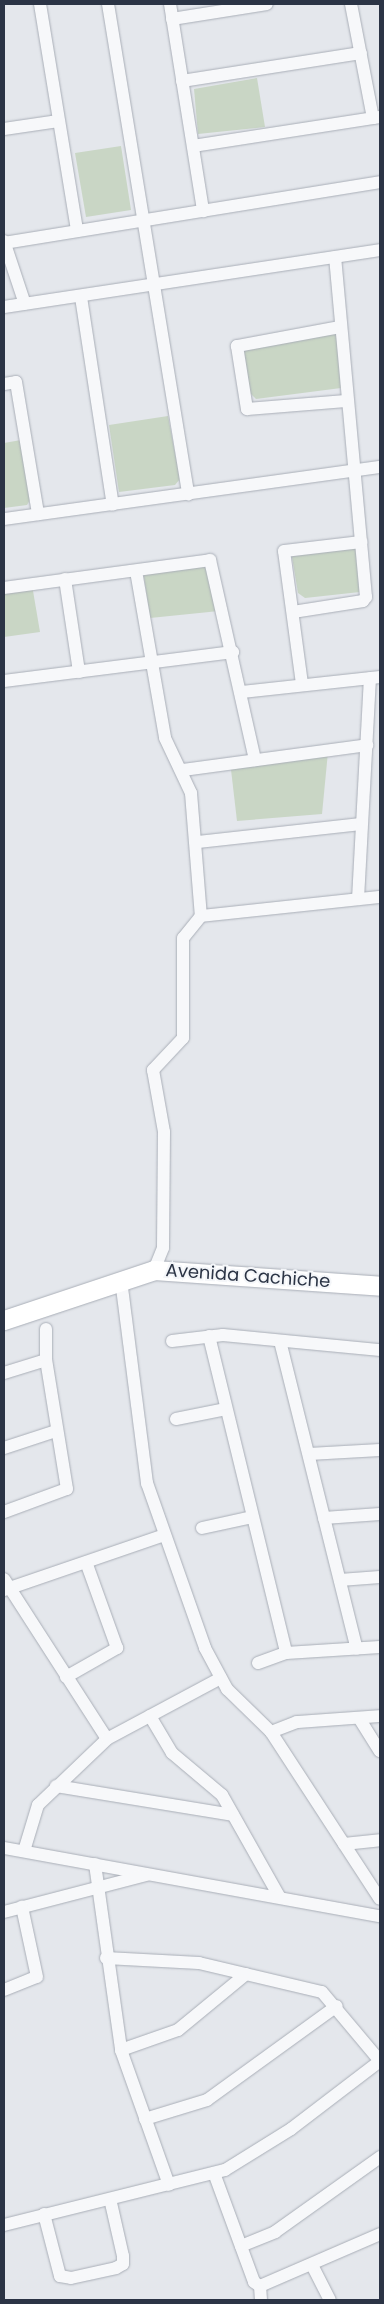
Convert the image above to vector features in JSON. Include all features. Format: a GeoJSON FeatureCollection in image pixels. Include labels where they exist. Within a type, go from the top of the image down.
{"type":"FeatureCollection","features":[{"type":"Feature","properties":{"kind":"street"},"geometry":{"type":"LineString","coordinates":[[40,4],[77,231]]}},
{"type":"Feature","properties":{"kind":"street"},"geometry":{"type":"LineString","coordinates":[[108,4],[188,495]]}},
{"type":"Feature","properties":{"kind":"street"},"geometry":{"type":"LineString","coordinates":[[170,4],[203,211]]}},
{"type":"Feature","properties":{"kind":"street"},"geometry":{"type":"LineString","coordinates":[[172,19],[267,4]]}},
{"type":"Feature","properties":{"kind":"street"},"geometry":{"type":"LineString","coordinates":[[193,146],[377,118],[351,4]]}},
{"type":"Feature","properties":{"kind":"street"},"geometry":{"type":"LineString","coordinates":[[182,80],[361,53]]}},
{"type":"Feature","properties":{"kind":"street"},"geometry":{"type":"LineString","coordinates":[[4,129],[58,121]]}},
{"type":"Feature","properties":{"kind":"street"},"geometry":{"type":"LineString","coordinates":[[25,304],[4,242],[144,223],[203,211],[380,182]]}},
{"type":"Feature","properties":{"kind":"street"},"geometry":{"type":"LineString","coordinates":[[4,307],[81,298],[380,250]]}},
{"type":"Feature","properties":{"kind":"street"},"geometry":{"type":"LineString","coordinates":[[293,612],[365,600],[361,542],[346,401],[335,257]]}},
{"type":"Feature","properties":{"kind":"street"},"geometry":{"type":"LineString","coordinates":[[81,298],[112,505]]}},
{"type":"Feature","properties":{"kind":"street"},"geometry":{"type":"LineString","coordinates":[[340,327],[237,346],[247,409],[346,401]]}},
{"type":"Feature","properties":{"kind":"street"},"geometry":{"type":"LineString","coordinates":[[4,384],[16,382],[38,514]]}},
{"type":"Feature","properties":{"kind":"street"},"geometry":{"type":"LineString","coordinates":[[4,519],[380,467]]}},
{"type":"Feature","properties":{"kind":"street"},"geometry":{"type":"LineString","coordinates":[[302,684],[284,551],[361,542]]}},
{"type":"Feature","properties":{"kind":"street"},"geometry":{"type":"LineString","coordinates":[[4,588],[210,560],[233,652],[255,760]]}},
{"type":"Feature","properties":{"kind":"street"},"geometry":{"type":"LineString","coordinates":[[136,571],[148,662],[165,738],[183,770],[198,842],[201,916],[183,938],[183,1038],[153,1070],[164,1132],[163,1248],[154,1270]]}},
{"type":"Feature","properties":{"kind":"street"},"geometry":{"type":"LineString","coordinates":[[65,579],[79,672]]}},
{"type":"Feature","properties":{"kind":"street"},"geometry":{"type":"LineString","coordinates":[[4,681],[233,652]]}},
{"type":"Feature","properties":{"kind":"street"},"geometry":{"type":"LineString","coordinates":[[242,692],[302,684],[375,678],[367,745],[358,899]]}},
{"type":"Feature","properties":{"kind":"street"},"geometry":{"type":"LineString","coordinates":[[183,770],[367,745]]}},
{"type":"Feature","properties":{"kind":"street"},"geometry":{"type":"LineString","coordinates":[[198,842],[361,824]]}},
{"type":"Feature","properties":{"kind":"street"},"geometry":{"type":"LineString","coordinates":[[201,916],[380,897]]}},
{"type":"Feature","properties":{"kind":"street","name":"Avenida Cachiche"},"geometry":{"type":"LineString","coordinates":[[4,1320],[154,1270],[380,1286]]}},
{"type":"Feature","properties":{"kind":"street"},"geometry":{"type":"LineString","coordinates":[[121,1280],[136,1416],[162,1536],[205,1648],[221,1678],[243,1708],[271,1732],[380,1900]]}},
{"type":"Feature","properties":{"kind":"street"},"geometry":{"type":"LineString","coordinates":[[4,1512],[67,1489],[56,1431],[46,1360],[46,1329]]}},
{"type":"Feature","properties":{"kind":"street"},"geometry":{"type":"LineString","coordinates":[[210,1336],[252,1518],[286,1653]]}},
{"type":"Feature","properties":{"kind":"street"},"geometry":{"type":"LineString","coordinates":[[172,1341],[210,1336],[380,1350]]}},
{"type":"Feature","properties":{"kind":"street"},"geometry":{"type":"LineString","coordinates":[[280,1341],[357,1648]]}},
{"type":"Feature","properties":{"kind":"street"},"geometry":{"type":"LineString","coordinates":[[4,1373],[46,1360]]}},
{"type":"Feature","properties":{"kind":"street"},"geometry":{"type":"LineString","coordinates":[[176,1420],[226,1409]]}},
{"type":"Feature","properties":{"kind":"street"},"geometry":{"type":"LineString","coordinates":[[4,1448],[56,1431]]}},
{"type":"Feature","properties":{"kind":"street"},"geometry":{"type":"LineString","coordinates":[[309,1454],[380,1450]]}},
{"type":"Feature","properties":{"kind":"street"},"geometry":{"type":"LineString","coordinates":[[324,1518],[380,1514]]}},
{"type":"Feature","properties":{"kind":"street"},"geometry":{"type":"LineString","coordinates":[[202,1528],[252,1518]]}},
{"type":"Feature","properties":{"kind":"street"},"geometry":{"type":"LineString","coordinates":[[107,1739],[5,1586],[86,1562],[162,1536]]}},
{"type":"Feature","properties":{"kind":"street"},"geometry":{"type":"LineString","coordinates":[[66,1677],[117,1648],[86,1562]]}},
{"type":"Feature","properties":{"kind":"street"},"geometry":{"type":"LineString","coordinates":[[340,1580],[380,1577]]}},
{"type":"Feature","properties":{"kind":"street"},"geometry":{"type":"LineString","coordinates":[[258,1662],[286,1653],[380,1647]]}},
{"type":"Feature","properties":{"kind":"street"},"geometry":{"type":"LineString","coordinates":[[24,1851],[30,1821],[56,1786],[107,1739],[221,1678]]}},
{"type":"Feature","properties":{"kind":"street"},"geometry":{"type":"LineString","coordinates":[[150,1716],[172,1753],[222,1796],[280,1896]]}},
{"type":"Feature","properties":{"kind":"street"},"geometry":{"type":"LineString","coordinates":[[271,1732],[297,1722],[380,1716]]}},
{"type":"Feature","properties":{"kind":"street"},"geometry":{"type":"LineString","coordinates":[[359,1718],[380,1751]]}},
{"type":"Feature","properties":{"kind":"street"},"geometry":{"type":"LineString","coordinates":[[56,1786],[234,1815]]}},
{"type":"Feature","properties":{"kind":"street"},"geometry":{"type":"LineString","coordinates":[[344,1844],[380,1840]]}},
{"type":"Feature","properties":{"kind":"street"},"geometry":{"type":"LineString","coordinates":[[4,1848],[280,1896],[380,1916]]}},
{"type":"Feature","properties":{"kind":"street"},"geometry":{"type":"LineString","coordinates":[[95,1864],[96,1888],[121,2050],[169,2185]]}},
{"type":"Feature","properties":{"kind":"street"},"geometry":{"type":"LineString","coordinates":[[4,1912],[151,1874]]}},
{"type":"Feature","properties":{"kind":"street"},"geometry":{"type":"LineString","coordinates":[[4,1990],[37,1977],[39,1968],[22,1907]]}},
{"type":"Feature","properties":{"kind":"street"},"geometry":{"type":"LineString","coordinates":[[4,2224],[214,2173],[291,2129],[380,2061],[337,2006],[322,1992],[199,1963],[106,1958]]}},
{"type":"Feature","properties":{"kind":"street"},"geometry":{"type":"LineString","coordinates":[[121,2050],[178,2030],[246,1974]]}},
{"type":"Feature","properties":{"kind":"street"},"geometry":{"type":"LineString","coordinates":[[145,2119],[207,2100],[337,2006]]}},
{"type":"Feature","properties":{"kind":"street"},"geometry":{"type":"LineString","coordinates":[[241,2246],[275,2232],[380,2157]]}},
{"type":"Feature","properties":{"kind":"street"},"geometry":{"type":"LineString","coordinates":[[214,2173],[254,2282],[260,2286]]}},
{"type":"Feature","properties":{"kind":"street"},"geometry":{"type":"LineString","coordinates":[[44,2214],[60,2276],[71,2278],[116,2268],[123,2264],[123,2256],[110,2199]]}},
{"type":"Feature","properties":{"kind":"street"},"geometry":{"type":"LineString","coordinates":[[260,2286],[380,2234]]}},
{"type":"Feature","properties":{"kind":"street"},"geometry":{"type":"LineString","coordinates":[[312,2265],[330,2300]]}},
{"type":"Feature","properties":{"kind":"street"},"geometry":{"type":"LineString","coordinates":[[260,2286],[261,2300]]}},
{"type":"Feature","properties":{"kind":"green space"},"geometry":{"type":"Polygon","coordinates":[[[257,78],[265,127],[198,134],[194,89],[257,78]]]}},
{"type":"Feature","properties":{"kind":"green space"},"geometry":{"type":"Polygon","coordinates":[[[121,146],[131,210],[86,217],[75,153],[121,146]]]}},
{"type":"Feature","properties":{"kind":"green space"},"geometry":{"type":"Polygon","coordinates":[[[337,333],[341,388],[256,399],[250,393],[243,345],[337,333]]]}},
{"type":"Feature","properties":{"kind":"green space"},"geometry":{"type":"Polygon","coordinates":[[[168,416],[180,479],[175,485],[119,492],[109,425],[168,416]]]}},
{"type":"Feature","properties":{"kind":"green space"},"geometry":{"type":"Polygon","coordinates":[[[21,440],[30,500],[27,505],[4,508],[4,443],[21,440]]]}},
{"type":"Feature","properties":{"kind":"green space"},"geometry":{"type":"Polygon","coordinates":[[[357,545],[360,592],[305,598],[298,593],[291,551],[357,545]]]}},
{"type":"Feature","properties":{"kind":"green space"},"geometry":{"type":"Polygon","coordinates":[[[208,562],[219,611],[150,618],[143,571],[208,562]]]}},
{"type":"Feature","properties":{"kind":"green space"},"geometry":{"type":"Polygon","coordinates":[[[32,585],[40,632],[4,637],[4,588],[32,585]]]}},
{"type":"Feature","properties":{"kind":"green space"},"geometry":{"type":"Polygon","coordinates":[[[328,752],[322,814],[237,821],[230,761],[328,752]]]}}]}
